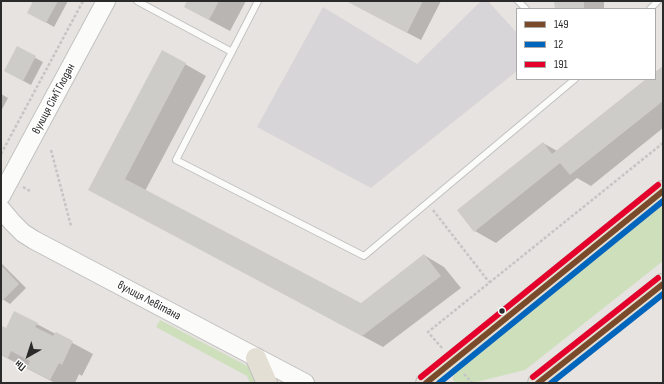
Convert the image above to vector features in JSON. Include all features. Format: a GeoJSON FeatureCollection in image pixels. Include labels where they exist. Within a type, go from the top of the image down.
{"type":"FeatureCollection","features":[{"type":"Feature","properties":{"kind":"main road","name":"вулиця Сім'ї Глодан"},"geometry":{"type":"LineString","coordinates":[[1,196],[106,1]]}},
{"type":"Feature","properties":{"kind":"main road"},"geometry":{"type":"LineString","coordinates":[[426,383],[663,191]]}},
{"type":"Feature","properties":{"kind":"main road","name":"вулиця Левітана"},"geometry":{"type":"LineString","coordinates":[[1,209],[23,233],[34,240],[305,383]]}},
{"type":"Feature","properties":{"kind":"main road"},"geometry":{"type":"LineString","coordinates":[[538,383],[663,284]]}},
{"type":"Feature","properties":{"kind":"main road"},"geometry":{"type":"LineString","coordinates":[[256,358],[267,383]]}},
{"type":"Feature","properties":{"kind":"lane"},"geometry":{"type":"LineString","coordinates":[[137,1],[232,52]]}},
{"type":"Feature","properties":{"kind":"lane"},"geometry":{"type":"LineString","coordinates":[[258,1],[176,160],[364,256],[574,80]]}},
{"type":"Feature","properties":{"kind":"path"},"geometry":{"type":"LineString","coordinates":[[1,154],[82,1]]}},
{"type":"Feature","properties":{"kind":"path"},"geometry":{"type":"LineString","coordinates":[[447,353],[428,332],[663,143]]}},
{"type":"Feature","properties":{"kind":"path"},"geometry":{"type":"LineString","coordinates":[[51,150],[71,226]]}},
{"type":"Feature","properties":{"kind":"path"},"geometry":{"type":"LineString","coordinates":[[428,203],[489,282]]}},
{"type":"Feature","properties":{"kind":"shaded area"},"geometry":{"type":"Polygon","coordinates":[[[481,1],[488,1],[516,32],[516,72],[371,188],[257,127],[323,7],[417,64],[481,1]]]}},
{"type":"Feature","properties":{"kind":"green space"},"geometry":{"type":"Polygon","coordinates":[[[663,203],[663,261],[525,370],[472,383],[456,383],[453,380],[453,372],[663,203]]]}},
{"type":"Feature","properties":{"kind":"green space"},"geometry":{"type":"Polygon","coordinates":[[[160,320],[249,367],[259,383],[250,383],[247,376],[156,327],[160,320]]]}},
{"type":"Feature","properties":{"kind":"building"},"geometry":{"type":"Polygon","coordinates":[[[33,1],[58,1],[46,23],[27,13],[33,1]]]}},
{"type":"Feature","properties":{"kind":"building"},"geometry":{"type":"Polygon","coordinates":[[[187,1],[219,1],[209,20],[184,7],[187,1]]]}},
{"type":"Feature","properties":{"kind":"building"},"geometry":{"type":"Polygon","coordinates":[[[346,1],[423,1],[407,33],[346,1]]]}},
{"type":"Feature","properties":{"kind":"building"},"geometry":{"type":"Polygon","coordinates":[[[554,1],[584,1],[584,8],[555,8],[554,1]]]}},
{"type":"Feature","properties":{"kind":"building"},"geometry":{"type":"Polygon","coordinates":[[[17,46],[36,56],[23,81],[4,71],[17,46]]]}},
{"type":"Feature","properties":{"kind":"building"},"geometry":{"type":"Polygon","coordinates":[[[162,50],[186,63],[125,179],[361,303],[424,254],[441,276],[362,336],[88,190],[162,50]]]}},
{"type":"Feature","properties":{"kind":"building"},"geometry":{"type":"Polygon","coordinates":[[[663,66],[663,101],[570,175],[560,163],[474,232],[457,210],[543,142],[552,154],[645,80],[656,80],[656,71],[663,66]]]}},
{"type":"Feature","properties":{"kind":"building"},"geometry":{"type":"Polygon","coordinates":[[[1,265],[19,284],[2,301],[1,300],[1,265]]]}},
{"type":"Feature","properties":{"kind":"building"},"geometry":{"type":"Polygon","coordinates":[[[14,311],[38,323],[35,327],[53,336],[56,332],[73,341],[62,365],[59,363],[50,380],[27,368],[30,361],[11,351],[8,358],[1,355],[1,329],[3,326],[6,328],[14,311]]]}},
{"type":"Feature","properties":{"kind":"transit line","name":"191"},"geometry":{"type":"LineString","coordinates":[[421,377],[658,185]]}},
{"type":"Feature","properties":{"kind":"transit line","name":"149"},"geometry":{"type":"LineString","coordinates":[[426,383],[663,191]]}},
{"type":"Feature","properties":{"kind":"transit line","name":"12"},"geometry":{"type":"LineString","coordinates":[[439,383],[663,201]]}},
{"type":"Feature","properties":{"kind":"transit line","name":"191"},"geometry":{"type":"LineString","coordinates":[[533,377],[658,278]]}},
{"type":"Feature","properties":{"kind":"transit line","name":"149"},"geometry":{"type":"LineString","coordinates":[[538,383],[663,284]]}},
{"type":"Feature","properties":{"kind":"transit line","name":"12"},"geometry":{"type":"LineString","coordinates":[[551,383],[663,294]]}}]}
